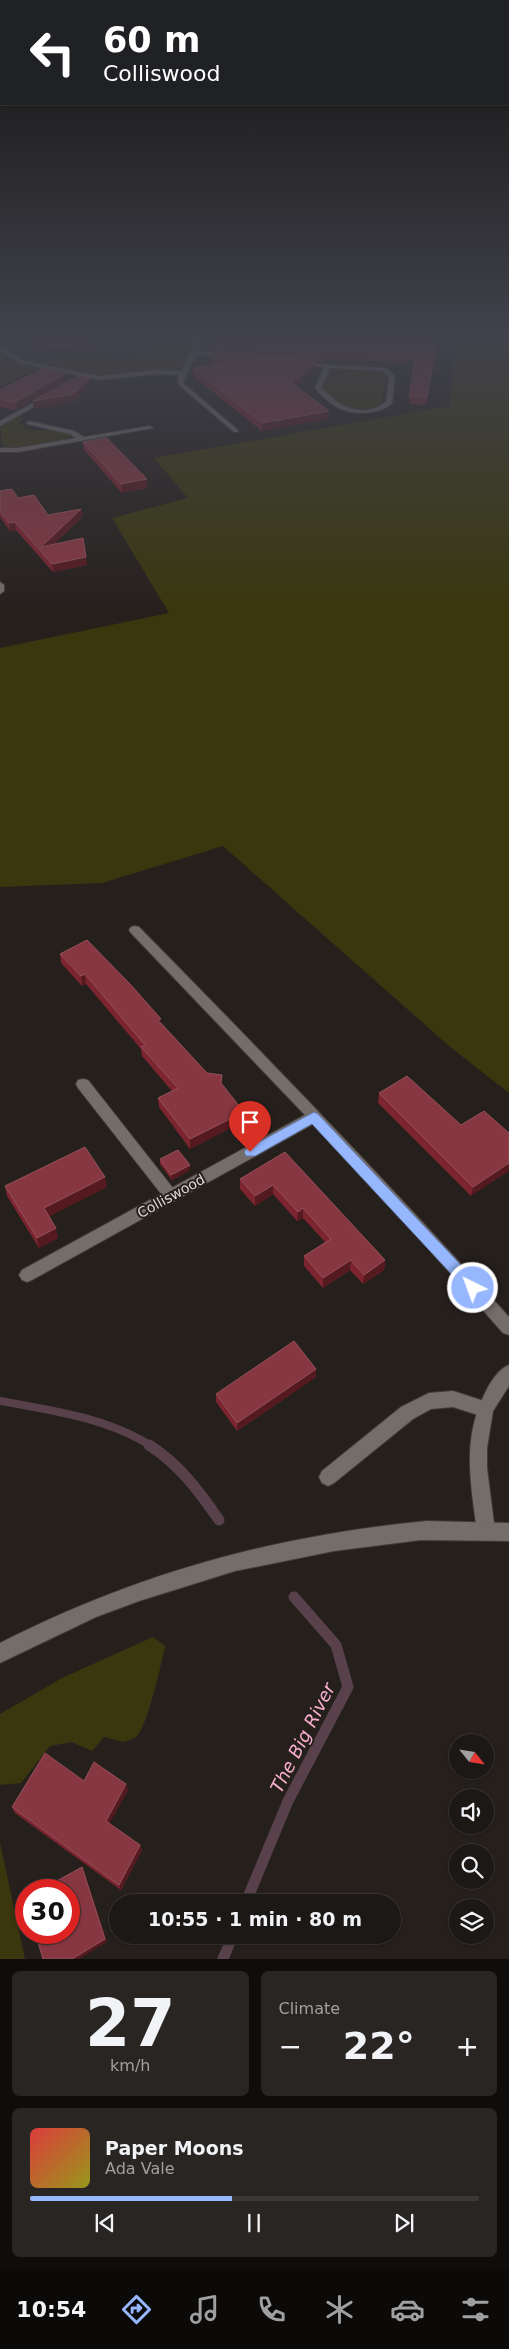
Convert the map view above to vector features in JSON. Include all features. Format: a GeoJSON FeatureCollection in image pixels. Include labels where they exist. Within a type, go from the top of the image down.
{"type":"FeatureCollection","features":[{"type":"Feature","properties":{"kind":"street"},"geometry":{"type":"LineString","coordinates":[[64,430],[72,432],[82,439]]}},
{"type":"Feature","properties":{"kind":"street"},"geometry":{"type":"LineString","coordinates":[[0,450],[18,450],[135,430]]}},
{"type":"Feature","properties":{"kind":"street"},"geometry":{"type":"LineString","coordinates":[[0,585],[0,591]]}},
{"type":"Feature","properties":{"kind":"street"},"geometry":{"type":"LineString","coordinates":[[135,930],[252,1050],[428,1237],[509,1328]]}},
{"type":"Feature","properties":{"kind":"street"},"geometry":{"type":"LineString","coordinates":[[83,1084],[171,1196]]}},
{"type":"Feature","properties":{"kind":"street","name":"Colliswood"},"geometry":{"type":"LineString","coordinates":[[27,1275],[314,1117]]}},
{"type":"Feature","properties":{"kind":"street"},"geometry":{"type":"LineString","coordinates":[[486,1531],[479,1474],[478,1436],[484,1409],[509,1373]]}},
{"type":"Feature","properties":{"kind":"street"},"geometry":{"type":"LineString","coordinates":[[328,1477],[407,1413],[428,1402],[453,1399],[484,1409]]}},
{"type":"Feature","properties":{"kind":"street"},"geometry":{"type":"LineString","coordinates":[[0,1653],[43,1630],[116,1599],[236,1560],[342,1540],[432,1530],[509,1532]]}},
{"type":"Feature","properties":{"kind":"shaded area"},"geometry":{"type":"Polygon","coordinates":[[[0,430],[60,430],[71,435],[66,439],[13,448],[2,446],[0,430]]]}},
{"type":"Feature","properties":{"kind":"shaded area"},"geometry":{"type":"Polygon","coordinates":[[[311,430],[509,430],[509,1093],[449,1046],[223,846],[102,883],[0,887],[0,648],[169,613],[112,518],[188,498],[154,458],[311,430]]]}},
{"type":"Feature","properties":{"kind":"shaded area"},"geometry":{"type":"Polygon","coordinates":[[[153,1637],[165,1646],[149,1708],[137,1736],[123,1742],[104,1737],[92,1751],[72,1742],[50,1746],[21,1783],[0,1785],[0,1714],[62,1678],[153,1637]]]}},
{"type":"Feature","properties":{"kind":"shaded area"},"geometry":{"type":"Polygon","coordinates":[[[0,1843],[15,1913],[15,1944],[22,1944],[25,1959],[0,1959],[0,1843]]]}},
{"type":"Feature","properties":{"kind":"building"},"geometry":{"type":"Polygon","coordinates":[[[107,438],[147,479],[121,484],[83,442],[107,438]]]}},
{"type":"Feature","properties":{"kind":"building"},"geometry":{"type":"Polygon","coordinates":[[[12,489],[18,498],[34,495],[48,515],[81,509],[41,547],[83,538],[86,557],[52,564],[15,522],[9,523],[0,511],[0,491],[12,489]]]}},
{"type":"Feature","properties":{"kind":"building"},"geometry":{"type":"Polygon","coordinates":[[[87,940],[131,985],[161,1019],[158,1020],[207,1073],[222,1075],[221,1083],[244,1112],[190,1139],[158,1098],[178,1088],[141,1047],[145,1045],[85,974],[81,976],[60,954],[87,940]]]}},
{"type":"Feature","properties":{"kind":"building"},"geometry":{"type":"Polygon","coordinates":[[[407,1076],[461,1125],[484,1111],[509,1133],[509,1163],[473,1187],[379,1093],[407,1076]]]}},
{"type":"Feature","properties":{"kind":"building"},"geometry":{"type":"Polygon","coordinates":[[[85,1147],[105,1177],[44,1208],[56,1228],[37,1238],[5,1186],[85,1147]]]}},
{"type":"Feature","properties":{"kind":"building"},"geometry":{"type":"Polygon","coordinates":[[[178,1150],[190,1165],[171,1175],[160,1159],[178,1150]]]}},
{"type":"Feature","properties":{"kind":"building"},"geometry":{"type":"Polygon","coordinates":[[[285,1152],[385,1260],[364,1275],[351,1260],[323,1278],[304,1256],[331,1239],[303,1208],[298,1212],[273,1185],[255,1196],[240,1179],[285,1152]]]}},
{"type":"Feature","properties":{"kind":"building"},"geometry":{"type":"Polygon","coordinates":[[[294,1341],[316,1369],[237,1423],[216,1394],[294,1341]]]}},
{"type":"Feature","properties":{"kind":"building"},"geometry":{"type":"Polygon","coordinates":[[[45,1753],[84,1781],[94,1762],[126,1784],[106,1821],[140,1845],[119,1885],[12,1807],[45,1753]]]}},
{"type":"Feature","properties":{"kind":"building"},"geometry":{"type":"Polygon","coordinates":[[[82,1867],[105,1939],[72,1959],[43,1959],[39,1944],[80,1944],[80,1879],[60,1879],[82,1867]]]}},
{"type":"Feature","properties":{"kind":"waterway","name":"The Big River"},"geometry":{"type":"LineString","coordinates":[[0,1401],[78,1416],[116,1428],[151,1446]]}},
{"type":"Feature","properties":{"kind":"waterway","name":"The Big River"},"geometry":{"type":"LineString","coordinates":[[149,1445],[179,1469],[219,1520]]}},
{"type":"Feature","properties":{"kind":"waterway","name":"The Big River"},"geometry":{"type":"LineString","coordinates":[[249,1894],[288,1801],[348,1687],[336,1645],[294,1597]]}},
{"type":"Feature","properties":{"kind":"waterway","name":"The Big River"},"geometry":{"type":"LineString","coordinates":[[223,1959],[229,1944]]}},
{"type":"Feature","properties":{"kind":"route"},"geometry":{"type":"LineString","coordinates":[[250,1152],[314,1117],[428,1237],[473,1288]]}}]}
